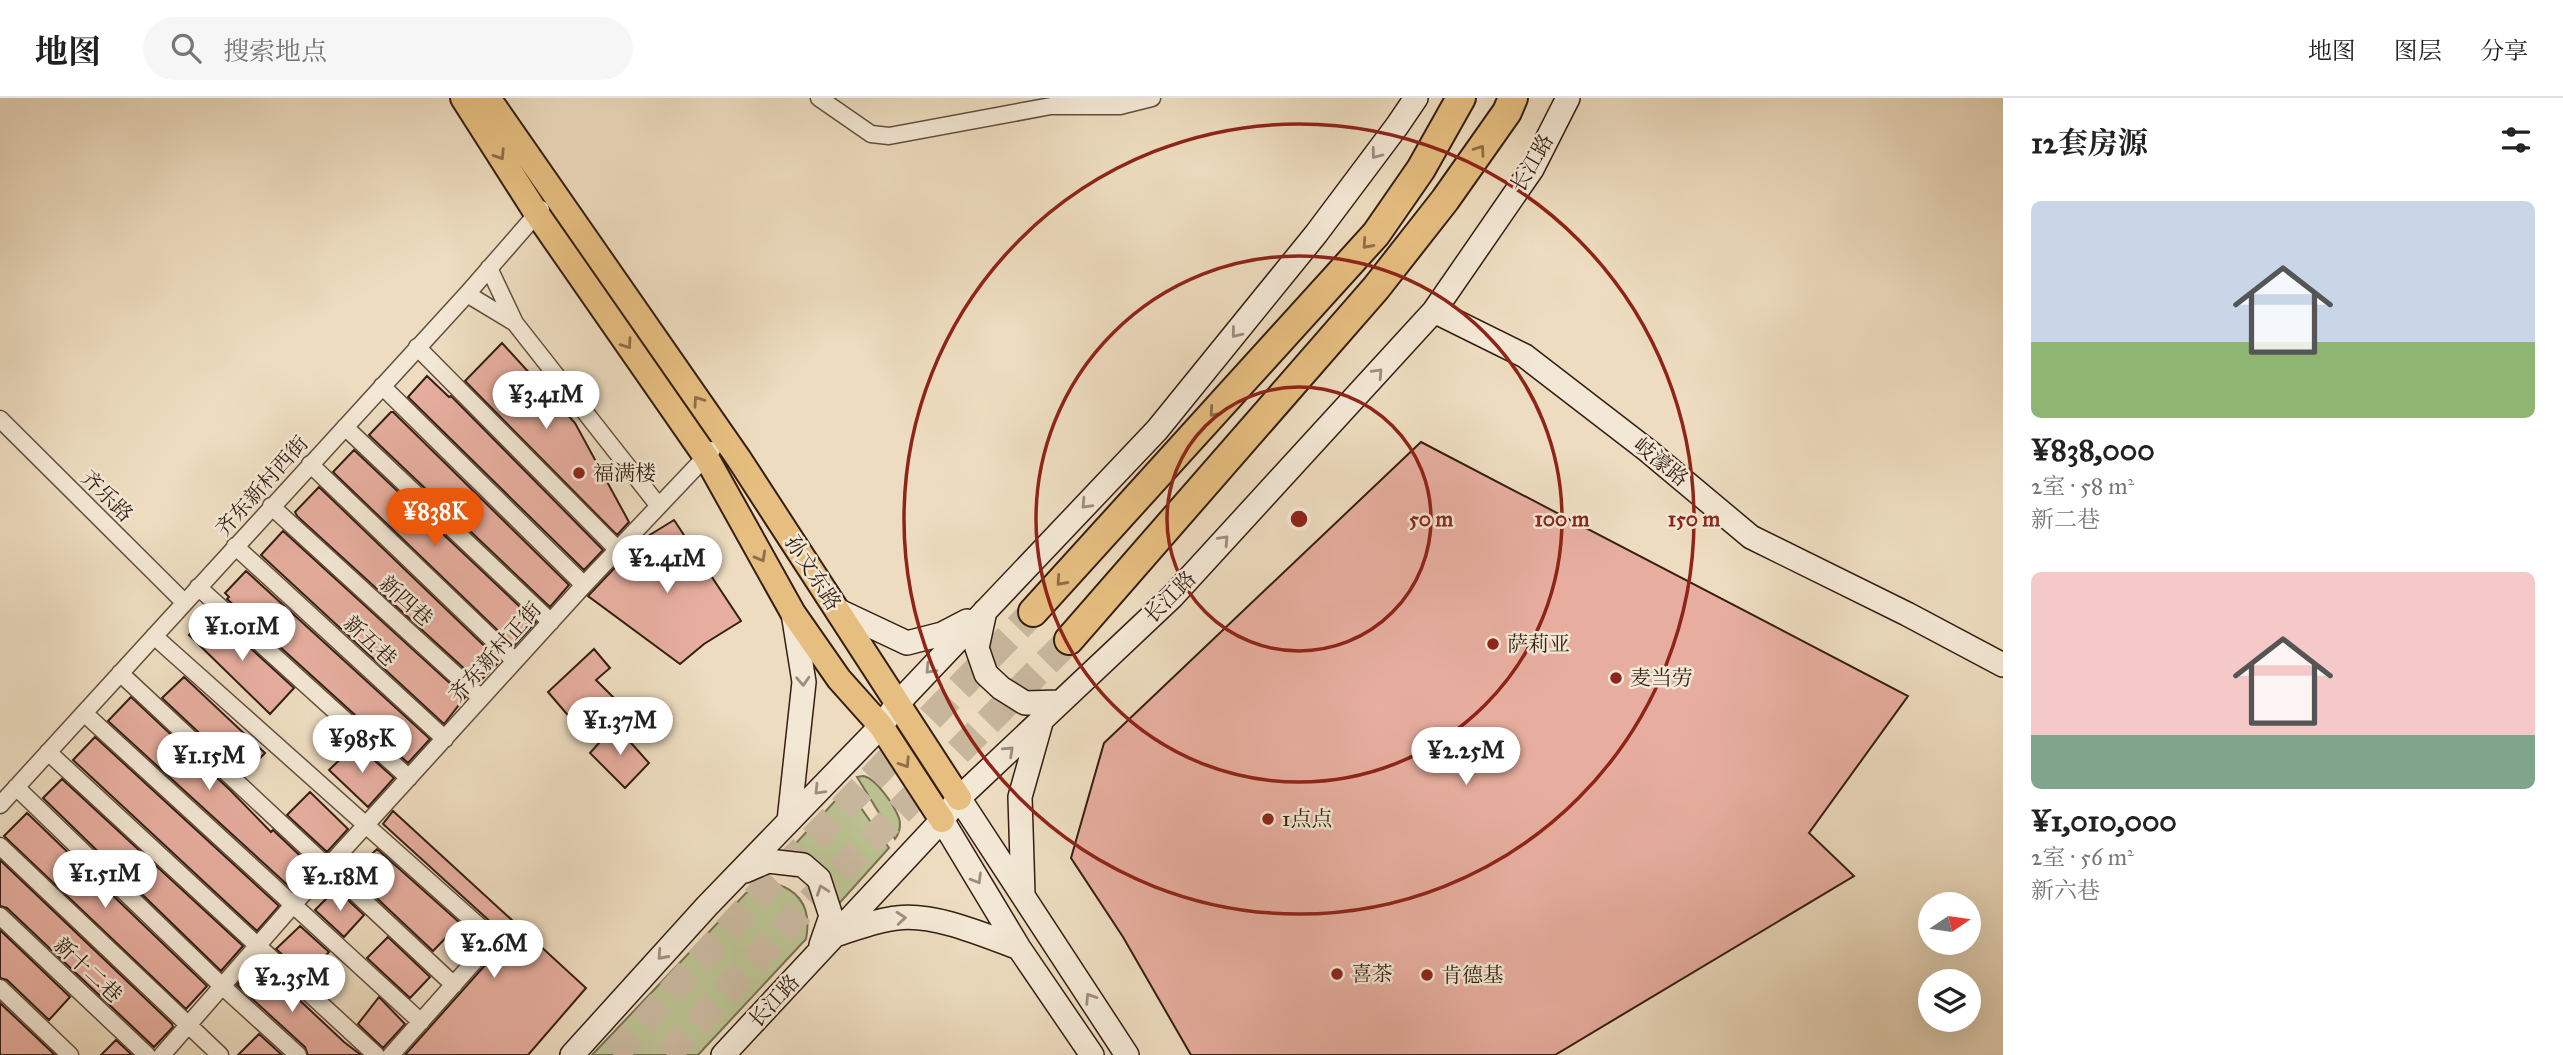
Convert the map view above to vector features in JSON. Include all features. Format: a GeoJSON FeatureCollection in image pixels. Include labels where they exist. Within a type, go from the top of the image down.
{"type":"FeatureCollection","features":[{"type":"Feature","properties":{"kind":"highway"},"geometry":{"type":"LineString","coordinates":[[1033,612],[1376,234],[1421,169],[1461,98]]}},
{"type":"Feature","properties":{"kind":"highway"},"geometry":{"type":"LineString","coordinates":[[1069,640],[1376,288],[1445,200],[1507,111],[1513,98]]}},
{"type":"Feature","properties":{"kind":"main road","name":"孙文东路"},"geometry":{"type":"LineString","coordinates":[[463,98],[537,214],[706,457],[793,613],[839,679],[881,726],[942,820],[1019,948],[1092,1055]]}},
{"type":"Feature","properties":{"kind":"main road","name":"孙文东路"},"geometry":{"type":"LineString","coordinates":[[488,98],[724,439],[1127,1055]]}},
{"type":"Feature","properties":{"kind":"main road"},"geometry":{"type":"LineString","coordinates":[[572,1055],[737,874],[881,726],[898,703],[1157,430],[1316,234],[1416,98]]}},
{"type":"Feature","properties":{"kind":"main road","name":"长江路"},"geometry":{"type":"LineString","coordinates":[[723,1055],[942,820],[959,798],[1172,597],[1434,311],[1532,169],[1568,98]]}},
{"type":"Feature","properties":{"kind":"main road","name":"岐濠路"},"geometry":{"type":"LineString","coordinates":[[1434,311],[1525,356],[1647,450],[1751,537],[2003,664]]}},
{"type":"Feature","properties":{"kind":"main road"},"geometry":{"type":"LineString","coordinates":[[837,610],[907,643],[942,634],[985,611]]}},
{"type":"Feature","properties":{"kind":"main road"},"geometry":{"type":"LineString","coordinates":[[985,611],[977,648],[986,674],[1001,688],[1025,703],[1060,702]]}},
{"type":"Feature","properties":{"kind":"main road"},"geometry":{"type":"LineString","coordinates":[[789,821],[804,682],[793,613]]}},
{"type":"Feature","properties":{"kind":"main road"},"geometry":{"type":"LineString","coordinates":[[1023,894],[1020,797],[1042,719]]}},
{"type":"Feature","properties":{"kind":"main road"},"geometry":{"type":"LineString","coordinates":[[737,874],[768,861],[803,865],[819,879],[831,916],[818,954]]}},
{"type":"Feature","properties":{"kind":"main road"},"geometry":{"type":"LineString","coordinates":[[835,935],[880,921],[916,917],[982,934],[1019,948]]}},
{"type":"Feature","properties":{"kind":"street"},"geometry":{"type":"LineString","coordinates":[[819,98],[871,134],[889,136],[1051,106],[1120,106],[1152,98]]}},
{"type":"Feature","properties":{"kind":"street","name":"齐东新村西街"},"geometry":{"type":"LineString","coordinates":[[0,805],[467,294],[554,193]]}},
{"type":"Feature","properties":{"kind":"street"},"geometry":{"type":"LineString","coordinates":[[489,268],[515,323],[659,505]]}},
{"type":"Feature","properties":{"kind":"street"},"geometry":{"type":"LineString","coordinates":[[467,294],[515,323]]}},
{"type":"Feature","properties":{"kind":"street"},"geometry":{"type":"LineString","coordinates":[[417,347],[617,549]]}},
{"type":"Feature","properties":{"kind":"street"},"geometry":{"type":"LineString","coordinates":[[382,386],[584,585]]}},
{"type":"Feature","properties":{"kind":"street","name":"齐乐路"},"geometry":{"type":"LineString","coordinates":[[0,419],[184,602]]}},
{"type":"Feature","properties":{"kind":"street"},"geometry":{"type":"LineString","coordinates":[[345,427],[551,622]]}},
{"type":"Feature","properties":{"kind":"street","name":"齐东新村正街"},"geometry":{"type":"LineString","coordinates":[[162,1055],[293,905],[584,585],[724,439]]}},
{"type":"Feature","properties":{"kind":"street"},"geometry":{"type":"LineString","coordinates":[[310,464],[515,661]]}},
{"type":"Feature","properties":{"kind":"street","name":"新四巷"},"geometry":{"type":"LineString","coordinates":[[271,506],[481,698]]}},
{"type":"Feature","properties":{"kind":"street","name":"新五巷"},"geometry":{"type":"LineString","coordinates":[[235,546],[445,739]]}},
{"type":"Feature","properties":{"kind":"street"},"geometry":{"type":"LineString","coordinates":[[198,587],[409,778]]}},
{"type":"Feature","properties":{"kind":"street"},"geometry":{"type":"LineString","coordinates":[[154,636],[488,934],[488,946],[391,1055]]}},
{"type":"Feature","properties":{"kind":"street"},"geometry":{"type":"LineString","coordinates":[[120,673],[454,985]]}},
{"type":"Feature","properties":{"kind":"street"},"geometry":{"type":"LineString","coordinates":[[84,713],[421,1021]]}},
{"type":"Feature","properties":{"kind":"street"},"geometry":{"type":"LineString","coordinates":[[48,752],[376,1055]]}},
{"type":"Feature","properties":{"kind":"street"},"geometry":{"type":"LineString","coordinates":[[16,788],[222,986],[298,1055]]}},
{"type":"Feature","properties":{"kind":"street"},"geometry":{"type":"LineString","coordinates":[[0,846],[220,1055]]}},
{"type":"Feature","properties":{"kind":"street","name":"新十二巷"},"geometry":{"type":"LineString","coordinates":[[0,916],[147,1055]]}},
{"type":"Feature","properties":{"kind":"street"},"geometry":{"type":"LineString","coordinates":[[0,988],[70,1055]]}},
{"type":"Feature","properties":{"kind":"green space"},"geometry":{"type":"Polygon","coordinates":[[[863,776],[879,787],[897,813],[900,826],[895,839],[857,777],[863,776]]]}},
{"type":"Feature","properties":{"kind":"green space"},"geometry":{"type":"Polygon","coordinates":[[[847,788],[889,848],[835,908],[786,854],[847,788]]]}},
{"type":"Feature","properties":{"kind":"green space"},"geometry":{"type":"Polygon","coordinates":[[[776,884],[793,892],[803,904],[807,920],[806,939],[698,1055],[592,1055],[746,893],[760,886],[776,884]]]}},
{"type":"Feature","properties":{"kind":"building","name":"福满楼"},"geometry":{"type":"Polygon","coordinates":[[[502,343],[575,423],[629,522],[617,535],[465,381],[502,343]]]}},
{"type":"Feature","properties":{"kind":"building"},"geometry":{"type":"Polygon","coordinates":[[[427,376],[451,396],[603,550],[584,570],[408,397],[427,376]]]}},
{"type":"Feature","properties":{"kind":"building"},"geometry":{"type":"Polygon","coordinates":[[[391,412],[569,585],[550,607],[369,435],[391,412]]]}},
{"type":"Feature","properties":{"kind":"building"},"geometry":{"type":"Polygon","coordinates":[[[1421,442],[1908,696],[1809,833],[1854,876],[1555,1055],[1191,1055],[1123,937],[1071,858],[1104,743],[1421,442]]]}},
{"type":"Feature","properties":{"kind":"building"},"geometry":{"type":"Polygon","coordinates":[[[354,450],[536,622],[514,646],[333,472],[354,450]]]}},
{"type":"Feature","properties":{"kind":"building"},"geometry":{"type":"Polygon","coordinates":[[[319,487],[500,661],[479,682],[297,516],[295,512],[319,487]]]}},
{"type":"Feature","properties":{"kind":"building"},"geometry":{"type":"Polygon","coordinates":[[[674,520],[741,621],[704,644],[680,664],[588,596],[640,541],[674,520]]]}},
{"type":"Feature","properties":{"kind":"building"},"geometry":{"type":"Polygon","coordinates":[[[283,531],[465,697],[444,724],[261,555],[283,531]]]}},
{"type":"Feature","properties":{"kind":"building"},"geometry":{"type":"Polygon","coordinates":[[[246,571],[430,739],[408,763],[227,599],[229,597],[225,593],[246,571]]]}},
{"type":"Feature","properties":{"kind":"building"},"geometry":{"type":"Polygon","coordinates":[[[212,613],[294,688],[270,714],[189,635],[212,613]]]}},
{"type":"Feature","properties":{"kind":"building"},"geometry":{"type":"Polygon","coordinates":[[[594,649],[610,668],[596,680],[613,697],[578,727],[548,692],[594,649]]]}},
{"type":"Feature","properties":{"kind":"building"},"geometry":{"type":"Polygon","coordinates":[[[184,677],[265,753],[244,775],[162,698],[184,677]]]}},
{"type":"Feature","properties":{"kind":"building"},"geometry":{"type":"Polygon","coordinates":[[[131,697],[271,832],[273,830],[313,868],[293,890],[108,721],[131,697]]]}},
{"type":"Feature","properties":{"kind":"building"},"geometry":{"type":"Polygon","coordinates":[[[615,725],[649,763],[625,788],[590,753],[615,725]]]}},
{"type":"Feature","properties":{"kind":"building"},"geometry":{"type":"Polygon","coordinates":[[[95,737],[279,906],[257,931],[73,760],[95,737]]]}},
{"type":"Feature","properties":{"kind":"building"},"geometry":{"type":"Polygon","coordinates":[[[356,744],[394,778],[368,807],[329,770],[356,744]]]}},
{"type":"Feature","properties":{"kind":"building"},"geometry":{"type":"Polygon","coordinates":[[[62,779],[243,946],[221,971],[43,798],[62,779]]]}},
{"type":"Feature","properties":{"kind":"building"},"geometry":{"type":"Polygon","coordinates":[[[310,792],[348,829],[327,852],[287,815],[310,792]]]}},
{"type":"Feature","properties":{"kind":"building"},"geometry":{"type":"Polygon","coordinates":[[[393,811],[586,988],[528,1055],[405,1055],[496,953],[503,939],[495,926],[383,824],[393,811]]]}},
{"type":"Feature","properties":{"kind":"building"},"geometry":{"type":"Polygon","coordinates":[[[27,813],[207,986],[186,1009],[4,836],[27,813]]]}},
{"type":"Feature","properties":{"kind":"building"},"geometry":{"type":"Polygon","coordinates":[[[377,849],[460,923],[433,951],[351,874],[377,849]]]}},
{"type":"Feature","properties":{"kind":"building"},"geometry":{"type":"Polygon","coordinates":[[[0,860],[172,1024],[173,1027],[154,1047],[7,908],[0,906],[0,860]]]}},
{"type":"Feature","properties":{"kind":"building"},"geometry":{"type":"Polygon","coordinates":[[[336,889],[364,915],[344,937],[315,910],[336,889]]]}},
{"type":"Feature","properties":{"kind":"building"},"geometry":{"type":"Polygon","coordinates":[[[300,926],[329,952],[326,955],[338,967],[319,988],[276,949],[300,926]]]}},
{"type":"Feature","properties":{"kind":"building"},"geometry":{"type":"Polygon","coordinates":[[[0,930],[70,997],[49,1020],[7,980],[0,978],[0,930]]]}},
{"type":"Feature","properties":{"kind":"building"},"geometry":{"type":"Polygon","coordinates":[[[388,937],[430,977],[410,998],[367,958],[388,937]]]}},
{"type":"Feature","properties":{"kind":"building"},"geometry":{"type":"Polygon","coordinates":[[[258,961],[361,1055],[308,1055],[305,1047],[237,985],[258,961]]]}},
{"type":"Feature","properties":{"kind":"building"},"geometry":{"type":"Polygon","coordinates":[[[379,997],[405,1024],[383,1048],[358,1024],[379,997]]]}},
{"type":"Feature","properties":{"kind":"building"},"geometry":{"type":"Polygon","coordinates":[[[0,1003],[55,1055],[0,1055],[0,1003]]]}},
{"type":"Feature","properties":{"kind":"building"},"geometry":{"type":"Polygon","coordinates":[[[259,1034],[282,1055],[238,1055],[259,1034]]]}},
{"type":"Feature","properties":{"kind":"building"},"geometry":{"type":"Polygon","coordinates":[[[116,1040],[132,1055],[101,1055],[116,1040]]]}},
{"type":"Feature","properties":{"kind":"tunnel"},"geometry":{"type":"LineString","coordinates":[[614,1055],[771,882],[1033,612]]}},
{"type":"Feature","properties":{"kind":"tunnel"},"geometry":{"type":"LineString","coordinates":[[667,1055],[797,915],[1069,640]]}},
{"type":"Feature","properties":{"kind":"place","name":"福满楼"},"geometry":{"type":"Point","coordinates":[579,473]}},
{"type":"Feature","properties":{"kind":"place","name":"萨莉亚"},"geometry":{"type":"Point","coordinates":[1493,644]}},
{"type":"Feature","properties":{"kind":"place","name":"麦当劳"},"geometry":{"type":"Point","coordinates":[1616,678]}},
{"type":"Feature","properties":{"kind":"place","name":"1点点"},"geometry":{"type":"Point","coordinates":[1268,819]}},
{"type":"Feature","properties":{"kind":"place","name":"喜茶"},"geometry":{"type":"Point","coordinates":[1337,974]}},
{"type":"Feature","properties":{"kind":"place","name":"肯德基"},"geometry":{"type":"Point","coordinates":[1427,975]}}]}
